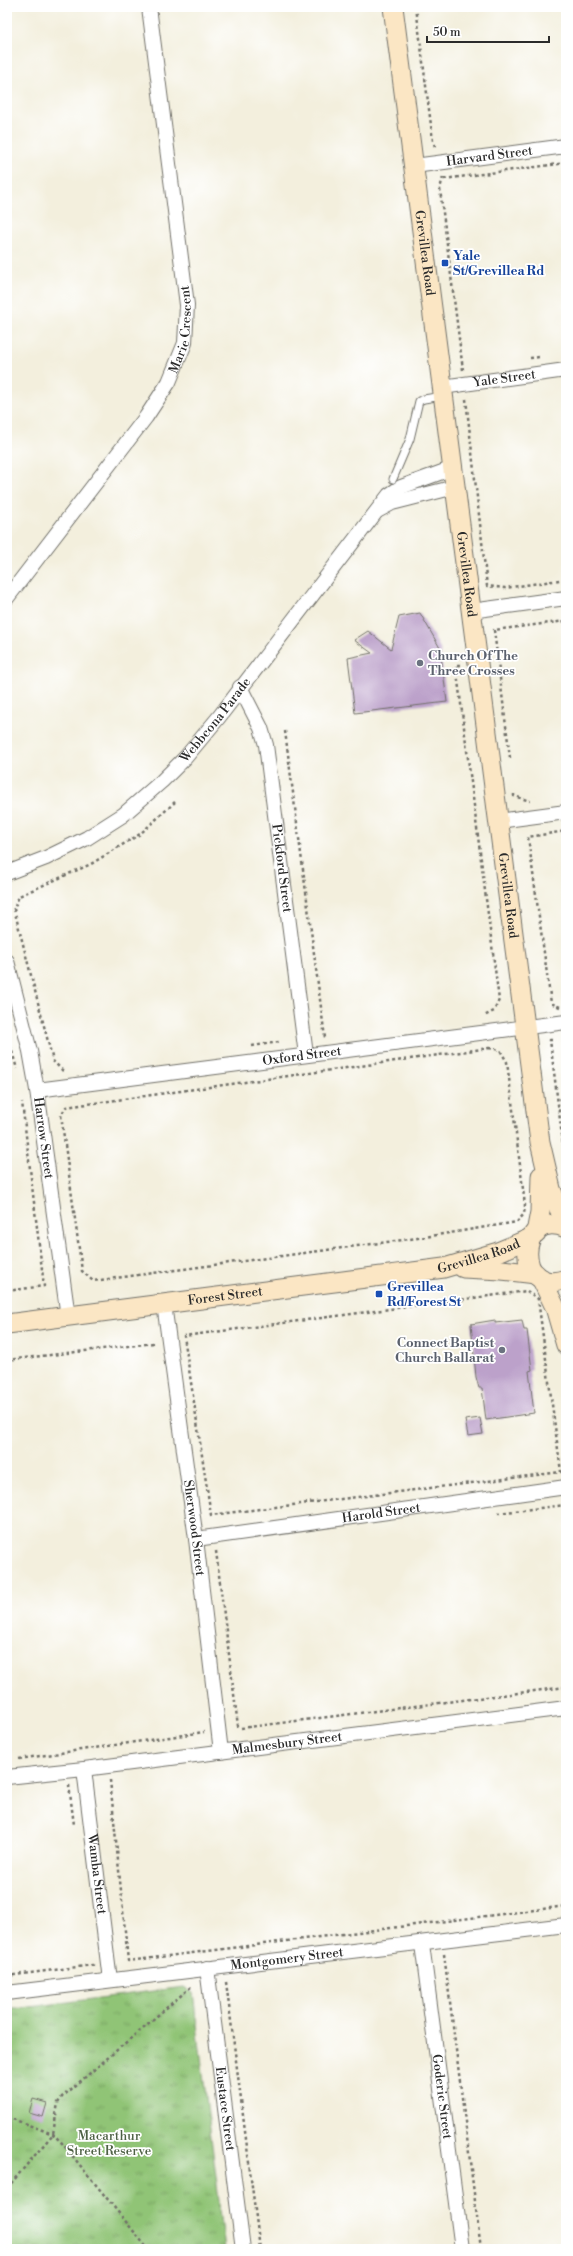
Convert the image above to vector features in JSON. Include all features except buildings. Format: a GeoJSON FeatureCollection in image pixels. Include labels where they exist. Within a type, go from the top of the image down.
{"type":"FeatureCollection","features":[{"type":"Feature","properties":{"kind":"street","name":"Marie Crescent"},"geometry":{"type":"LineString","coordinates":[[7,598],[146,417],[169,382],[185,343],[187,305],[149,7]]}},
{"type":"Feature","properties":{"kind":"street","name":"Grevillea Road"},"geometry":{"type":"LineString","coordinates":[[393,7],[540,1142],[551,1189],[566,1227],[551,1226],[498,1252],[444,1268]]}},
{"type":"Feature","properties":{"kind":"street","name":"Harvard Street"},"geometry":{"type":"LineString","coordinates":[[414,166],[566,146]]}},
{"type":"Feature","properties":{"kind":"street","name":"Yale Street"},"geometry":{"type":"LineString","coordinates":[[443,391],[464,384],[566,370]]}},
{"type":"Feature","properties":{"kind":"street","name":"Webbcona Parade"},"geometry":{"type":"LineString","coordinates":[[7,873],[46,858],[87,838],[123,815],[162,781],[185,758],[386,499],[396,489],[453,468]]}},
{"type":"Feature","properties":{"kind":"street","name":"Webbcona Parade"},"geometry":{"type":"LineString","coordinates":[[376,513],[392,503],[455,487]]}},
{"type":"Feature","properties":{"kind":"street"},"geometry":{"type":"LineString","coordinates":[[471,611],[566,598]]}},
{"type":"Feature","properties":{"kind":"street","name":"Pickford Street"},"geometry":{"type":"LineString","coordinates":[[240,687],[261,728],[266,745],[306,1055]]}},
{"type":"Feature","properties":{"kind":"street"},"geometry":{"type":"LineString","coordinates":[[498,821],[566,812]]}},
{"type":"Feature","properties":{"kind":"street","name":"Harrow Street"},"geometry":{"type":"LineString","coordinates":[[7,961],[30,1051],[37,1090],[68,1317]]}},
{"type":"Feature","properties":{"kind":"street","name":"Oxford Street"},"geometry":{"type":"LineString","coordinates":[[37,1090],[566,1022]]}},
{"type":"Feature","properties":{"kind":"street","name":"Grevillea Road"},"geometry":{"type":"LineString","coordinates":[[540,1142],[541,1200],[533,1235],[527,1250],[527,1259],[555,1307],[566,1345]]}},
{"type":"Feature","properties":{"kind":"street","name":"Grevillea Road"},"geometry":{"type":"LineString","coordinates":[[444,1268],[502,1270],[538,1276],[555,1281],[566,1279]]}},
{"type":"Feature","properties":{"kind":"street","name":"Forest Street"},"geometry":{"type":"LineString","coordinates":[[7,1324],[444,1268]]}},
{"type":"Feature","properties":{"kind":"street","name":"Sherwood Street"},"geometry":{"type":"LineString","coordinates":[[164,1304],[196,1539],[221,1752]]}},
{"type":"Feature","properties":{"kind":"street","name":"Harold Street"},"geometry":{"type":"LineString","coordinates":[[196,1539],[566,1487]]}},
{"type":"Feature","properties":{"kind":"street","name":"Malmesbury Street"},"geometry":{"type":"LineString","coordinates":[[7,1777],[84,1769],[566,1708]]}},
{"type":"Feature","properties":{"kind":"street","name":"Wamba Street"},"geometry":{"type":"LineString","coordinates":[[84,1769],[110,1980]]}},
{"type":"Feature","properties":{"kind":"street","name":"Montgomery Street"},"geometry":{"type":"LineString","coordinates":[[7,1993],[207,1968],[422,1944],[566,1925]]}},
{"type":"Feature","properties":{"kind":"street","name":"Goderic Street"},"geometry":{"type":"LineString","coordinates":[[422,1944],[462,2249]]}},
{"type":"Feature","properties":{"kind":"street","name":"Eustace Street"},"geometry":{"type":"LineString","coordinates":[[207,1968],[243,2249]]}},
{"type":"Feature","properties":{"kind":"lane"},"geometry":{"type":"LineString","coordinates":[[393,479],[410,439],[419,401],[443,391]]}},
{"type":"Feature","properties":{"kind":"path"},"geometry":{"type":"LineString","coordinates":[[416,7],[433,141],[444,179],[440,189],[487,586],[505,588],[566,579]]}},
{"type":"Feature","properties":{"kind":"path"},"geometry":{"type":"LineString","coordinates":[[444,179],[566,163]]}},
{"type":"Feature","properties":{"kind":"path"},"geometry":{"type":"LineString","coordinates":[[511,766],[494,630],[566,620]]}},
{"type":"Feature","properties":{"kind":"path"},"geometry":{"type":"LineString","coordinates":[[478,663],[456,665],[499,1000]]}},
{"type":"Feature","properties":{"kind":"path"},"geometry":{"type":"LineString","coordinates":[[285,731],[323,1038]]}},
{"type":"Feature","properties":{"kind":"path"},"geometry":{"type":"LineString","coordinates":[[513,789],[514,796]]}},
{"type":"Feature","properties":{"kind":"path"},"geometry":{"type":"LineString","coordinates":[[64,1072],[53,1061],[14,909],[19,896],[91,864],[134,838],[175,802]]}},
{"type":"Feature","properties":{"kind":"path"},"geometry":{"type":"LineString","coordinates":[[551,1003],[528,837],[566,831]]}},
{"type":"Feature","properties":{"kind":"path"},"geometry":{"type":"LineString","coordinates":[[7,911],[14,909]]}},
{"type":"Feature","properties":{"kind":"path"},"geometry":{"type":"LineString","coordinates":[[7,1034],[17,1070]]}},
{"type":"Feature","properties":{"kind":"path"},"geometry":{"type":"LineString","coordinates":[[550,1040],[566,1168]]}},
{"type":"Feature","properties":{"kind":"path"},"geometry":{"type":"LineString","coordinates":[[489,1048],[500,1050],[507,1062],[525,1205],[522,1217],[513,1224],[93,1281],[82,1271],[61,1115],[66,1107],[309,1073],[489,1048]]}},
{"type":"Feature","properties":{"kind":"path"},"geometry":{"type":"LineString","coordinates":[[7,1291],[44,1286],[22,1101]]}},
{"type":"Feature","properties":{"kind":"path"},"geometry":{"type":"LineString","coordinates":[[527,1291],[538,1299],[560,1472],[211,1516],[184,1336],[527,1291]]}},
{"type":"Feature","properties":{"kind":"path"},"geometry":{"type":"LineString","coordinates":[[7,1360],[154,1342]]}},
{"type":"Feature","properties":{"kind":"path"},"geometry":{"type":"LineString","coordinates":[[565,1505],[566,1512]]}},
{"type":"Feature","properties":{"kind":"path"},"geometry":{"type":"LineString","coordinates":[[216,1550],[238,1726],[241,1728],[566,1687]]}},
{"type":"Feature","properties":{"kind":"path"},"geometry":{"type":"LineString","coordinates":[[15,1760],[206,1732]]}},
{"type":"Feature","properties":{"kind":"path"},"geometry":{"type":"LineString","coordinates":[[109,1780],[128,1961],[566,1906]]}},
{"type":"Feature","properties":{"kind":"path"},"geometry":{"type":"LineString","coordinates":[[444,1954],[481,2249]]}},
{"type":"Feature","properties":{"kind":"path"},"geometry":{"type":"LineString","coordinates":[[7,1976],[93,1965]]}},
{"type":"Feature","properties":{"kind":"path"},"geometry":{"type":"LineString","coordinates":[[226,1980],[260,2249]]}},
{"type":"Feature","properties":{"kind":"path"},"geometry":{"type":"LineString","coordinates":[[7,2188],[53,2134],[58,2103],[62,2097],[164,2012],[193,1984]]}},
{"type":"Feature","properties":{"kind":"path"},"geometry":{"type":"LineString","coordinates":[[7,2116],[53,2134],[62,2143],[148,2249]]}},
{"type":"Feature","properties":{"kind":"green space","name":"Macarthur Street Reserve"},"geometry":{"type":"Polygon","coordinates":[[[184,1987],[193,1993],[225,2249],[7,2249],[7,2010],[184,1987]]]}},
{"type":"Feature","properties":{"kind":"place","name":"Yale St/Grevillea Rd"},"geometry":{"type":"Point","coordinates":[445,263]}},
{"type":"Feature","properties":{"kind":"place","name":"Church Of The Three Crosses"},"geometry":{"type":"Point","coordinates":[420,663]}},
{"type":"Feature","properties":{"kind":"place","name":"Grevillea Rd/Forest St"},"geometry":{"type":"Point","coordinates":[379,1294]}},
{"type":"Feature","properties":{"kind":"place","name":"Connect Baptist Church Ballarat"},"geometry":{"type":"Point","coordinates":[502,1350]}}]}
